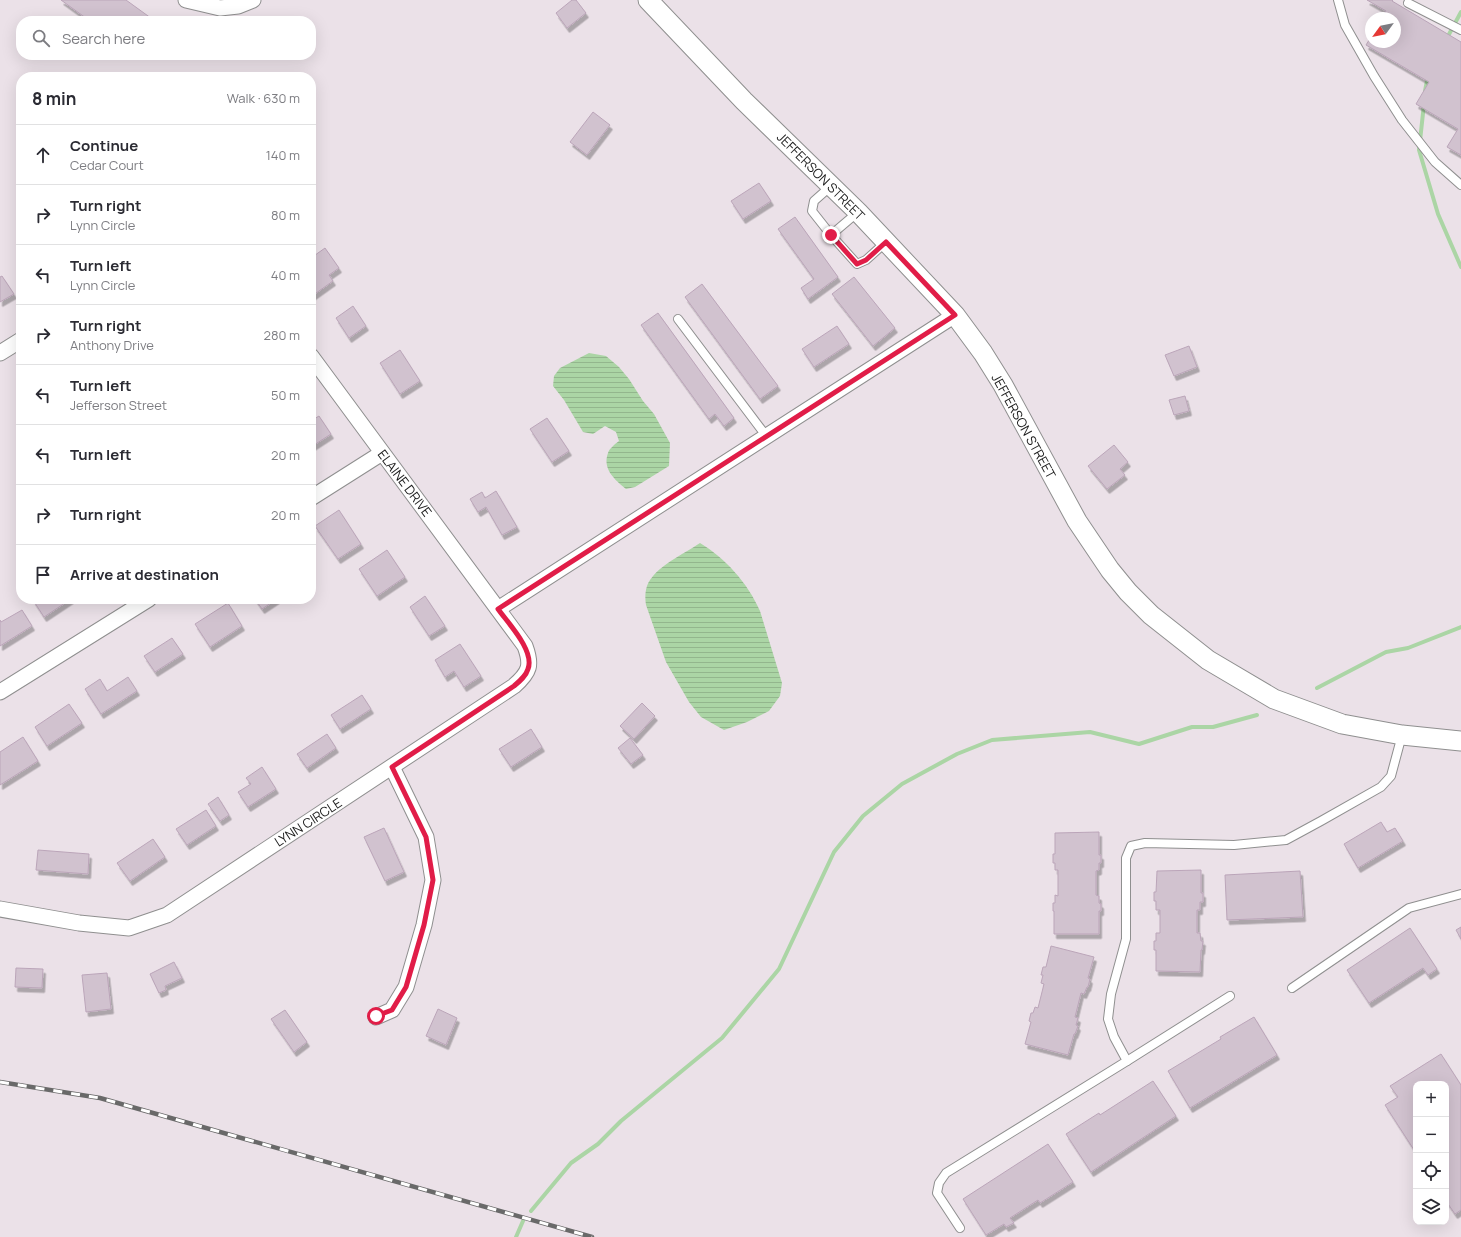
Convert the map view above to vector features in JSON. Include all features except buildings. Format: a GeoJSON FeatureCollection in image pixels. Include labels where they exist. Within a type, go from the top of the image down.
{"type":"FeatureCollection","features":[{"type":"Feature","properties":{"kind":"street"},"geometry":{"type":"LineString","coordinates":[[186,0],[220,8],[238,6],[253,0]]}},
{"type":"Feature","properties":{"kind":"street","name":"JEFFERSON STREET"},"geometry":{"type":"LineString","coordinates":[[648,0],[744,101],[858,212],[955,315],[1003,385],[1076,521],[1110,570],[1128,592],[1151,615],[1208,660],[1274,700],[1342,724],[1402,735],[1461,741]]}},
{"type":"Feature","properties":{"kind":"street"},"geometry":{"type":"LineString","coordinates":[[498,609],[955,315]]}},
{"type":"Feature","properties":{"kind":"street"},"geometry":{"type":"LineString","coordinates":[[0,353],[16,343]]}},
{"type":"Feature","properties":{"kind":"street","name":"ELAINE DRIVE"},"geometry":{"type":"LineString","coordinates":[[316,363],[498,609]]}},
{"type":"Feature","properties":{"kind":"street"},"geometry":{"type":"LineString","coordinates":[[316,495],[382,453]]}},
{"type":"Feature","properties":{"kind":"street"},"geometry":{"type":"LineString","coordinates":[[0,692],[141,604]]}},
{"type":"Feature","properties":{"kind":"street","name":"LYNN CIRCLE"},"geometry":{"type":"LineString","coordinates":[[0,909],[79,922],[129,928],[166,915],[392,767],[514,686],[523,678],[529,668],[529,658],[525,646],[498,609]]}},
{"type":"Feature","properties":{"kind":"street"},"geometry":{"type":"LineString","coordinates":[[376,1016],[392,1010],[406,987],[424,925],[433,880],[426,837],[392,767]]}},
{"type":"Feature","properties":{"kind":"lane"},"geometry":{"type":"LineString","coordinates":[[1338,0],[1345,25],[1374,76],[1402,120],[1435,162],[1461,185]]}},
{"type":"Feature","properties":{"kind":"lane"},"geometry":{"type":"LineString","coordinates":[[1408,2],[1461,30]]}},
{"type":"Feature","properties":{"kind":"lane"},"geometry":{"type":"LineString","coordinates":[[831,186],[814,202],[812,210],[831,235],[857,264],[866,260],[886,242]]}},
{"type":"Feature","properties":{"kind":"lane"},"geometry":{"type":"LineString","coordinates":[[831,235],[858,212]]}},
{"type":"Feature","properties":{"kind":"lane"},"geometry":{"type":"LineString","coordinates":[[678,319],[767,437]]}},
{"type":"Feature","properties":{"kind":"lane"},"geometry":{"type":"LineString","coordinates":[[1127,1061],[1114,1037],[1108,1019],[1111,994],[1126,938],[1126,858],[1131,846],[1145,843],[1234,846],[1286,840],[1382,787],[1391,776],[1402,735]]}},
{"type":"Feature","properties":{"kind":"lane"},"geometry":{"type":"LineString","coordinates":[[1292,988],[1409,908],[1461,894]]}},
{"type":"Feature","properties":{"kind":"lane"},"geometry":{"type":"LineString","coordinates":[[960,1228],[937,1193],[939,1183],[946,1173],[1230,996]]}},
{"type":"Feature","properties":{"kind":"shaded area"},"geometry":{"type":"Polygon","coordinates":[[[589,353],[606,356],[619,367],[654,414],[670,443],[669,466],[635,487],[626,489],[614,478],[608,469],[608,453],[619,441],[616,432],[605,426],[593,434],[583,432],[564,400],[553,386],[554,376],[560,368],[589,353]]]}},
{"type":"Feature","properties":{"kind":"shaded area"},"geometry":{"type":"Polygon","coordinates":[[[700,543],[718,556],[735,572],[755,601],[760,611],[782,683],[780,696],[769,711],[747,722],[724,730],[701,717],[689,702],[666,662],[646,605],[647,586],[656,573],[670,562],[700,543]]]}},
{"type":"Feature","properties":{"kind":"waterway"},"geometry":{"type":"LineString","coordinates":[[1447,38],[1461,12]]}},
{"type":"Feature","properties":{"kind":"waterway"},"geometry":{"type":"LineString","coordinates":[[1425,91],[1428,76]]}},
{"type":"Feature","properties":{"kind":"waterway"},"geometry":{"type":"LineString","coordinates":[[1424,104],[1419,150],[1438,214],[1461,267]]}},
{"type":"Feature","properties":{"kind":"waterway"},"geometry":{"type":"LineString","coordinates":[[1317,688],[1386,652],[1408,648],[1461,627]]}},
{"type":"Feature","properties":{"kind":"waterway"},"geometry":{"type":"LineString","coordinates":[[531,1211],[571,1163],[598,1144],[621,1121],[722,1038],[779,969],[834,852],[863,816],[902,784],[957,754],[992,740],[1090,732],[1139,744],[1192,727],[1213,727],[1257,715]]}},
{"type":"Feature","properties":{"kind":"waterway"},"geometry":{"type":"LineString","coordinates":[[516,1237],[523,1221]]}},
{"type":"Feature","properties":{"kind":"railway"},"geometry":{"type":"LineString","coordinates":[[0,1082],[100,1098],[592,1237]]}},
{"type":"Feature","properties":{"kind":"route"},"geometry":{"type":"LineString","coordinates":[[376,1016],[392,1010],[406,987],[424,925],[433,880],[426,837],[392,767],[514,686],[523,678],[529,668],[529,658],[525,646],[498,609],[955,315],[886,242],[866,260],[857,264],[831,235]]}}]}
